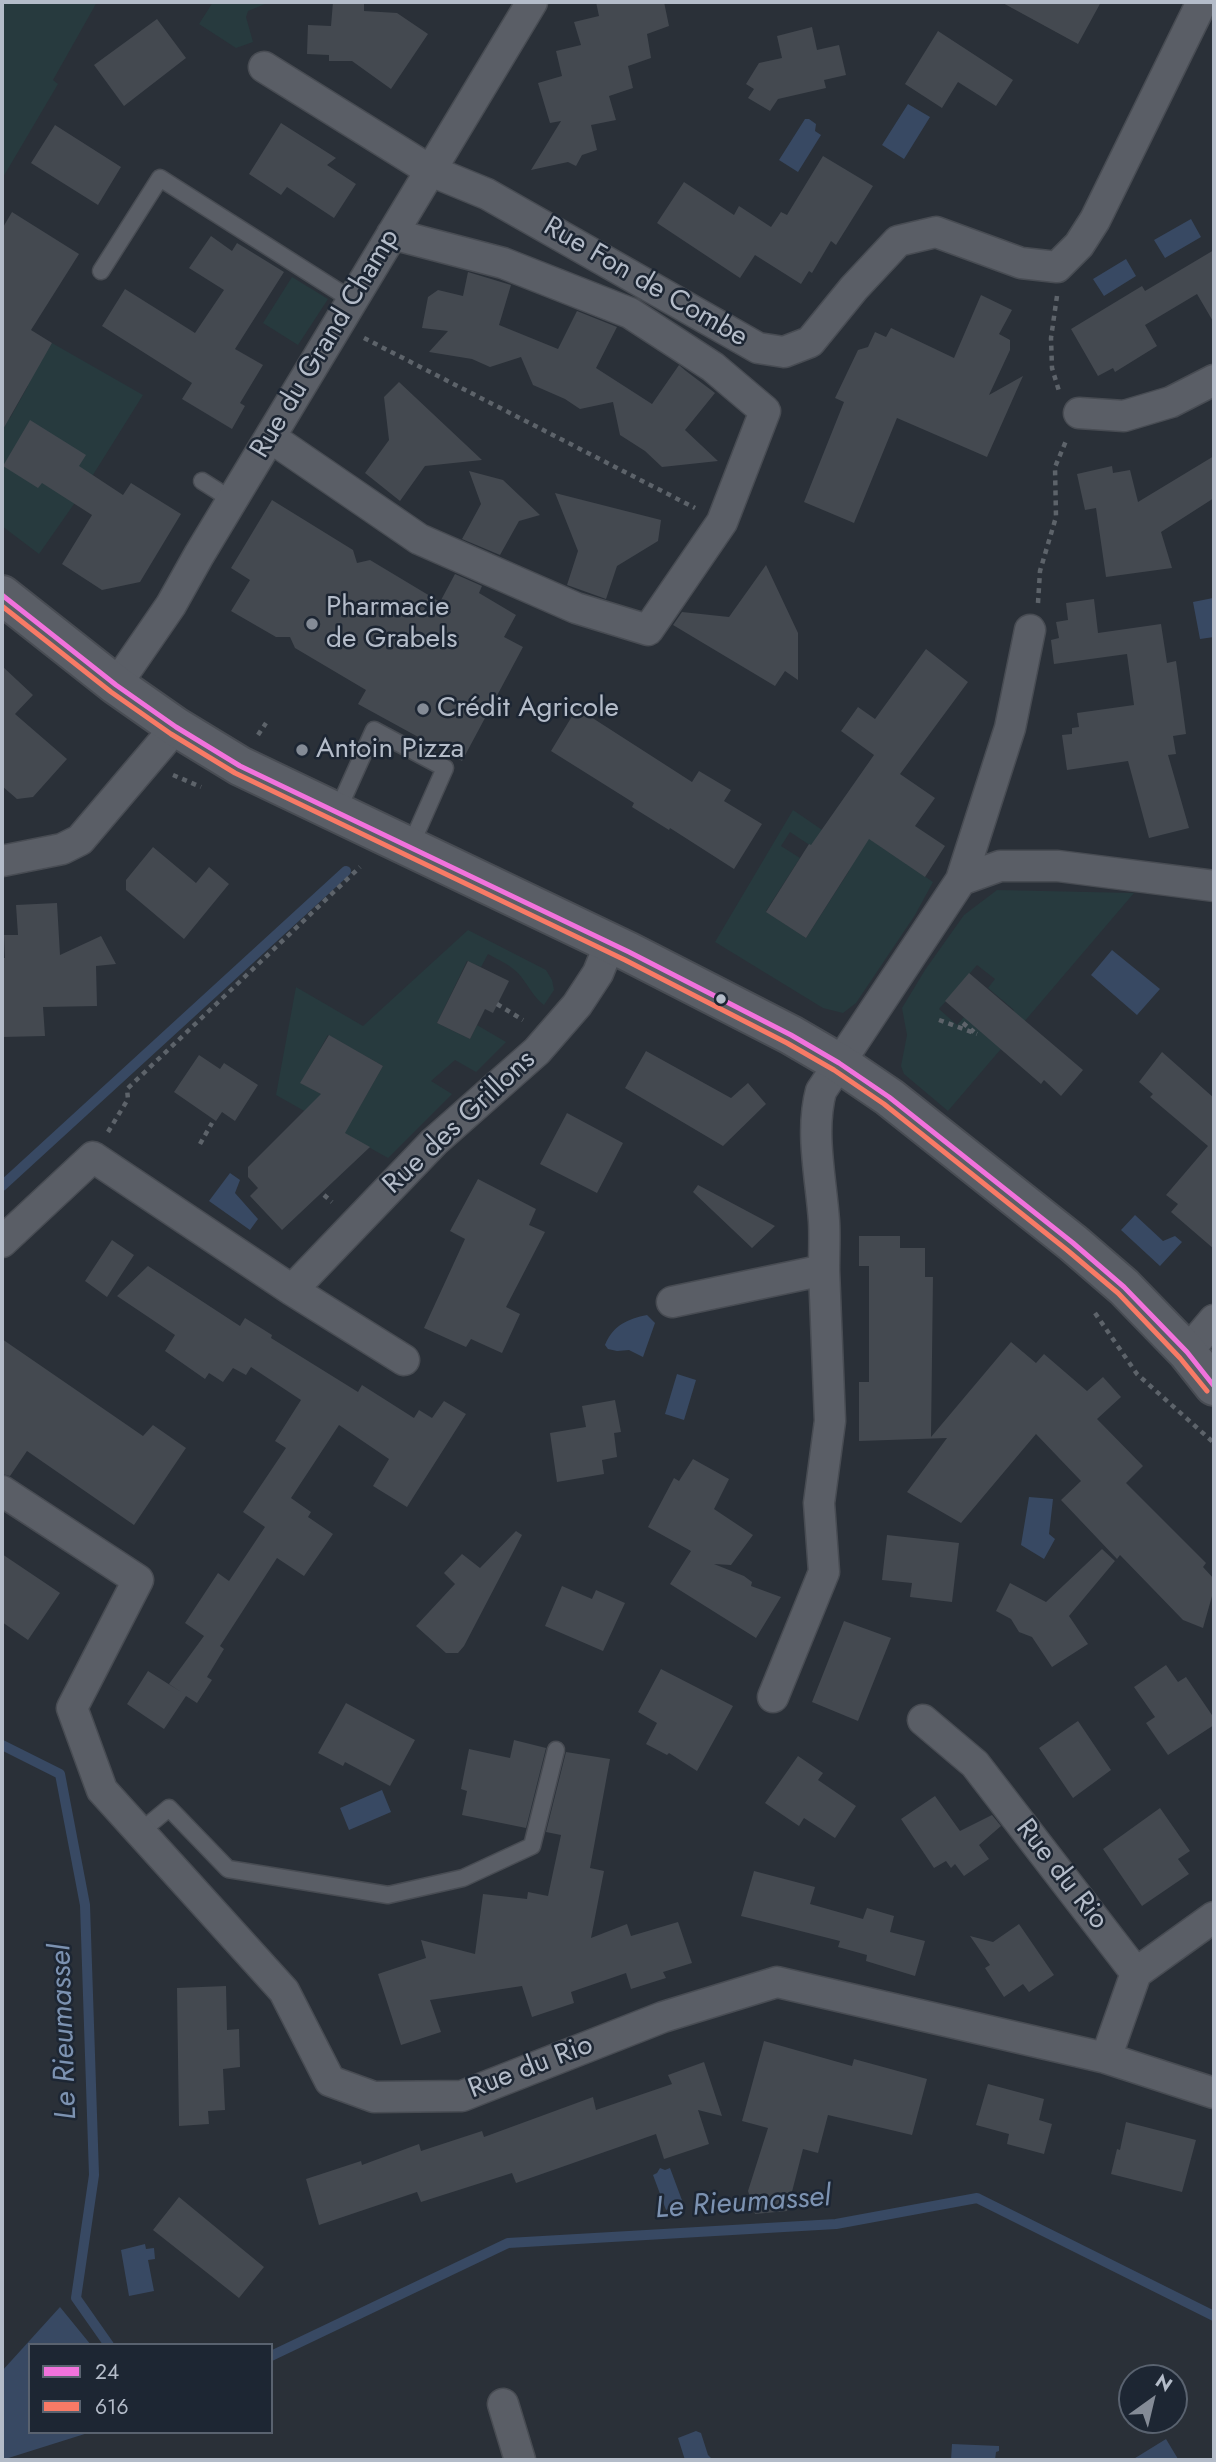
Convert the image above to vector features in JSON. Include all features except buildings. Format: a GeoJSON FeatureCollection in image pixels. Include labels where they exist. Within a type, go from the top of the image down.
{"type":"FeatureCollection","features":[{"type":"Feature","properties":{"kind":"street","name":"Rue du Grand Champ"},"geometry":{"type":"LineString","coordinates":[[116,685],[171,605],[532,2]]}},
{"type":"Feature","properties":{"kind":"street"},"geometry":{"type":"LineString","coordinates":[[1056,267],[1079,245],[1095,220],[1202,2]]}},
{"type":"Feature","properties":{"kind":"street","name":"Rue Fon de Combe"},"geometry":{"type":"LineString","coordinates":[[264,67],[431,171],[487,194],[758,348],[784,352],[810,342],[854,288],[898,241],[936,232],[1021,262],[1056,267]]}},
{"type":"Feature","properties":{"kind":"street"},"geometry":{"type":"LineString","coordinates":[[270,437],[419,539],[576,608],[648,630],[722,522],[765,411],[713,367],[630,313],[503,262],[392,234]]}},
{"type":"Feature","properties":{"kind":"street"},"geometry":{"type":"LineString","coordinates":[[1079,413],[1124,416],[1171,402],[1214,380]]}},
{"type":"Feature","properties":{"kind":"street"},"geometry":{"type":"LineString","coordinates":[[2,595],[116,685],[176,727],[240,766],[610,943],[791,1035],[839,1063],[889,1097],[1073,1243],[1139,1301],[1187,1352],[1214,1386]]}},
{"type":"Feature","properties":{"kind":"street"},"geometry":{"type":"LineString","coordinates":[[773,1696],[824,1572],[819,1503],[830,1421],[824,1223],[816,1131],[817,1106],[821,1091],[961,880],[1010,728],[1030,630]]}},
{"type":"Feature","properties":{"kind":"street"},"geometry":{"type":"LineString","coordinates":[[2,861],[62,849],[80,840],[176,727]]}},
{"type":"Feature","properties":{"kind":"street"},"geometry":{"type":"LineString","coordinates":[[961,880],[1000,866],[1058,866],[1214,886]]}},
{"type":"Feature","properties":{"kind":"street","name":"Rue des Grillons"},"geometry":{"type":"LineString","coordinates":[[292,1290],[434,1142],[537,1051],[577,1005],[598,973],[610,943]]}},
{"type":"Feature","properties":{"kind":"street"},"geometry":{"type":"LineString","coordinates":[[2,1242],[93,1157],[292,1290],[404,1360]]}},
{"type":"Feature","properties":{"kind":"street"},"geometry":{"type":"LineString","coordinates":[[672,1302],[824,1270]]}},
{"type":"Feature","properties":{"kind":"street"},"geometry":{"type":"LineString","coordinates":[[1187,1352],[1214,1320]]}},
{"type":"Feature","properties":{"kind":"street","name":"Rue du Rio"},"geometry":{"type":"LineString","coordinates":[[2,1491],[138,1580],[72,1708],[102,1790],[284,1991],[330,2081],[374,2097],[462,2096],[663,2017],[777,1982],[1106,2058],[1214,2093]]}},
{"type":"Feature","properties":{"kind":"street","name":"Rue du Rio"},"geometry":{"type":"LineString","coordinates":[[923,1720],[975,1764],[1136,1973]]}},
{"type":"Feature","properties":{"kind":"street"},"geometry":{"type":"LineString","coordinates":[[1106,2058],[1136,1973],[1214,1917]]}},
{"type":"Feature","properties":{"kind":"street"},"geometry":{"type":"LineString","coordinates":[[503,2404],[520,2460]]}},
{"type":"Feature","properties":{"kind":"lane"},"geometry":{"type":"LineString","coordinates":[[101,271],[160,178],[352,300]]}},
{"type":"Feature","properties":{"kind":"lane"},"geometry":{"type":"LineString","coordinates":[[202,481],[232,500]]}},
{"type":"Feature","properties":{"kind":"lane"},"geometry":{"type":"LineString","coordinates":[[337,812],[374,730],[445,768],[410,847]]}},
{"type":"Feature","properties":{"kind":"lane"},"geometry":{"type":"LineString","coordinates":[[140,1832],[169,1808],[228,1869],[388,1895],[463,1878],[532,1846],[556,1750]]}},
{"type":"Feature","properties":{"kind":"path"},"geometry":{"type":"LineString","coordinates":[[1030,630],[1037,615],[1040,571],[1056,517],[1055,467],[1079,413],[1059,392],[1052,368],[1051,338],[1057,303],[1056,267]]}},
{"type":"Feature","properties":{"kind":"path"},"geometry":{"type":"LineString","coordinates":[[354,332],[722,522]]}},
{"type":"Feature","properties":{"kind":"path"},"geometry":{"type":"LineString","coordinates":[[256,739],[266,723]]}},
{"type":"Feature","properties":{"kind":"path"},"geometry":{"type":"LineString","coordinates":[[149,758],[167,772],[212,792]]}},
{"type":"Feature","properties":{"kind":"path"},"geometry":{"type":"LineString","coordinates":[[93,1157],[128,1100],[127,1088],[360,867]]}},
{"type":"Feature","properties":{"kind":"path"},"geometry":{"type":"LineString","coordinates":[[497,1004],[529,1025]]}},
{"type":"Feature","properties":{"kind":"path"},"geometry":{"type":"LineString","coordinates":[[939,1020],[978,1034],[963,1023]]}},
{"type":"Feature","properties":{"kind":"path"},"geometry":{"type":"LineString","coordinates":[[200,1144],[212,1124]]}},
{"type":"Feature","properties":{"kind":"path"},"geometry":{"type":"LineString","coordinates":[[1093,1310],[1137,1374],[1214,1443]]}},
{"type":"Feature","properties":{"kind":"green space"},"geometry":{"type":"Polygon","coordinates":[[[2,2],[97,2],[53,80],[58,84],[2,179],[2,2]]]}},
{"type":"Feature","properties":{"kind":"green space"},"geometry":{"type":"Polygon","coordinates":[[[213,2],[270,2],[248,11],[246,17],[253,42],[236,48],[199,24],[213,2]]]}},
{"type":"Feature","properties":{"kind":"green space"},"geometry":{"type":"Polygon","coordinates":[[[292,277],[328,299],[298,345],[263,323],[292,277]]]}},
{"type":"Feature","properties":{"kind":"green space"},"geometry":{"type":"Polygon","coordinates":[[[2,334],[41,361],[52,343],[143,395],[81,494],[39,554],[2,526],[2,414],[10,418],[28,386],[2,369],[2,334]]]}},
{"type":"Feature","properties":{"kind":"green space"},"geometry":{"type":"Polygon","coordinates":[[[793,810],[850,849],[861,833],[933,882],[915,915],[856,1003],[843,1013],[823,1008],[715,942],[793,810]],[[790,832],[781,846],[800,858],[766,911],[806,938],[849,871],[790,832]]]}},
{"type":"Feature","properties":{"kind":"green space"},"geometry":{"type":"Polygon","coordinates":[[[997,890],[1134,893],[948,1111],[904,1074],[901,1066],[907,1035],[902,1008],[964,915],[997,890]],[[977,965],[939,1009],[957,1025],[964,1017],[990,1039],[1014,1010],[988,988],[995,979],[977,965]]]}},
{"type":"Feature","properties":{"kind":"green space"},"geometry":{"type":"Polygon","coordinates":[[[468,930],[546,970],[552,980],[554,990],[544,1005],[518,973],[504,963],[488,954],[481,967],[467,961],[437,1023],[470,1039],[477,1025],[506,1042],[476,1072],[455,1060],[431,1081],[452,1094],[388,1158],[276,1095],[296,987],[363,1026],[468,930]],[[328,1035],[301,1083],[356,1113],[383,1066],[328,1035]]]}},
{"type":"Feature","properties":{"kind":"water"},"geometry":{"type":"Polygon","coordinates":[[[908,104],[930,117],[904,159],[882,145],[908,104]]]}},
{"type":"Feature","properties":{"kind":"water"},"geometry":{"type":"Polygon","coordinates":[[[805,119],[816,124],[815,131],[821,135],[798,172],[779,160],[805,119]]]}},
{"type":"Feature","properties":{"kind":"water"},"geometry":{"type":"Polygon","coordinates":[[[1191,219],[1201,237],[1165,258],[1154,240],[1191,219]]]}},
{"type":"Feature","properties":{"kind":"water"},"geometry":{"type":"Polygon","coordinates":[[[1126,259],[1136,276],[1104,296],[1093,279],[1126,259]]]}},
{"type":"Feature","properties":{"kind":"water"},"geometry":{"type":"Polygon","coordinates":[[[1213,598],[1214,637],[1200,639],[1193,602],[1213,598]]]}},
{"type":"Feature","properties":{"kind":"water"},"geometry":{"type":"Polygon","coordinates":[[[1112,950],[1160,989],[1137,1015],[1091,975],[1112,950]]]}},
{"type":"Feature","properties":{"kind":"water"},"geometry":{"type":"Polygon","coordinates":[[[230,1173],[240,1180],[235,1193],[258,1219],[250,1230],[209,1201],[230,1173]]]}},
{"type":"Feature","properties":{"kind":"water"},"geometry":{"type":"Polygon","coordinates":[[[1135,1215],[1163,1241],[1175,1236],[1182,1242],[1160,1266],[1121,1230],[1135,1215]]]}},
{"type":"Feature","properties":{"kind":"water"},"geometry":{"type":"Polygon","coordinates":[[[647,1315],[655,1323],[643,1357],[629,1350],[608,1349],[605,1345],[612,1332],[627,1321],[647,1315]]]}},
{"type":"Feature","properties":{"kind":"water"},"geometry":{"type":"Polygon","coordinates":[[[677,1374],[696,1380],[684,1420],[665,1414],[677,1374]]]}},
{"type":"Feature","properties":{"kind":"water"},"geometry":{"type":"Polygon","coordinates":[[[1029,1497],[1053,1499],[1049,1534],[1055,1539],[1044,1559],[1021,1545],[1029,1497]]]}},
{"type":"Feature","properties":{"kind":"water"},"geometry":{"type":"Polygon","coordinates":[[[382,1790],[391,1812],[349,1830],[340,1808],[382,1790]]]}},
{"type":"Feature","properties":{"kind":"water"},"geometry":{"type":"Polygon","coordinates":[[[660,2168],[670,2168],[683,2203],[666,2210],[653,2175],[660,2168]]]}},
{"type":"Feature","properties":{"kind":"water"},"geometry":{"type":"Polygon","coordinates":[[[145,2244],[146,2249],[154,2248],[155,2259],[148,2260],[154,2291],[129,2296],[121,2250],[145,2244]]]}},
{"type":"Feature","properties":{"kind":"water"},"geometry":{"type":"Polygon","coordinates":[[[60,2307],[89,2343],[28,2343],[28,2434],[85,2434],[2,2460],[2,2371],[60,2307]]]}},
{"type":"Feature","properties":{"kind":"water"},"geometry":{"type":"Polygon","coordinates":[[[696,2431],[701,2433],[708,2455],[713,2460],[685,2460],[678,2438],[696,2431]]]}},
{"type":"Feature","properties":{"kind":"water"},"geometry":{"type":"Polygon","coordinates":[[[1166,2439],[1178,2459],[1132,2460],[1166,2439]]]}},
{"type":"Feature","properties":{"kind":"water"},"geometry":{"type":"Polygon","coordinates":[[[952,2444],[999,2446],[999,2451],[996,2452],[995,2460],[951,2460],[952,2444]]]}},
{"type":"Feature","properties":{"kind":"waterway"},"geometry":{"type":"LineString","coordinates":[[2,1186],[346,871]]}},
{"type":"Feature","properties":{"kind":"waterway","name":"Le Rieumassel"},"geometry":{"type":"LineString","coordinates":[[2,1745],[60,1774],[85,1905],[94,2175],[76,2298],[108,2343]]}},
{"type":"Feature","properties":{"kind":"waterway","name":"Le Rieumassel"},"geometry":{"type":"LineString","coordinates":[[273,2355],[508,2243],[836,2224],[977,2198],[1214,2316]]}},
{"type":"Feature","properties":{"kind":"transit line","name":"24"},"geometry":{"type":"LineString","coordinates":[[2,595],[116,685],[176,727],[240,766],[629,952],[791,1035],[839,1063],[889,1097],[1073,1243],[1124,1287],[1187,1352],[1214,1386]]}},
{"type":"Feature","properties":{"kind":"transit line","name":"616"},"geometry":{"type":"LineString","coordinates":[[2,606],[111,692],[171,734],[235,773],[625,960],[834,1070],[884,1104],[1118,1293],[1180,1358],[1207,1391]]}},
{"type":"Feature","properties":{"kind":"place","name":"Pharmacie de Grabels"},"geometry":{"type":"Point","coordinates":[312,624]}},
{"type":"Feature","properties":{"kind":"place","name":"Crédit Agricole"},"geometry":{"type":"Point","coordinates":[423,709]}},
{"type":"Feature","properties":{"kind":"place","name":"Antoin Pizza"},"geometry":{"type":"Point","coordinates":[302,750]}}]}
